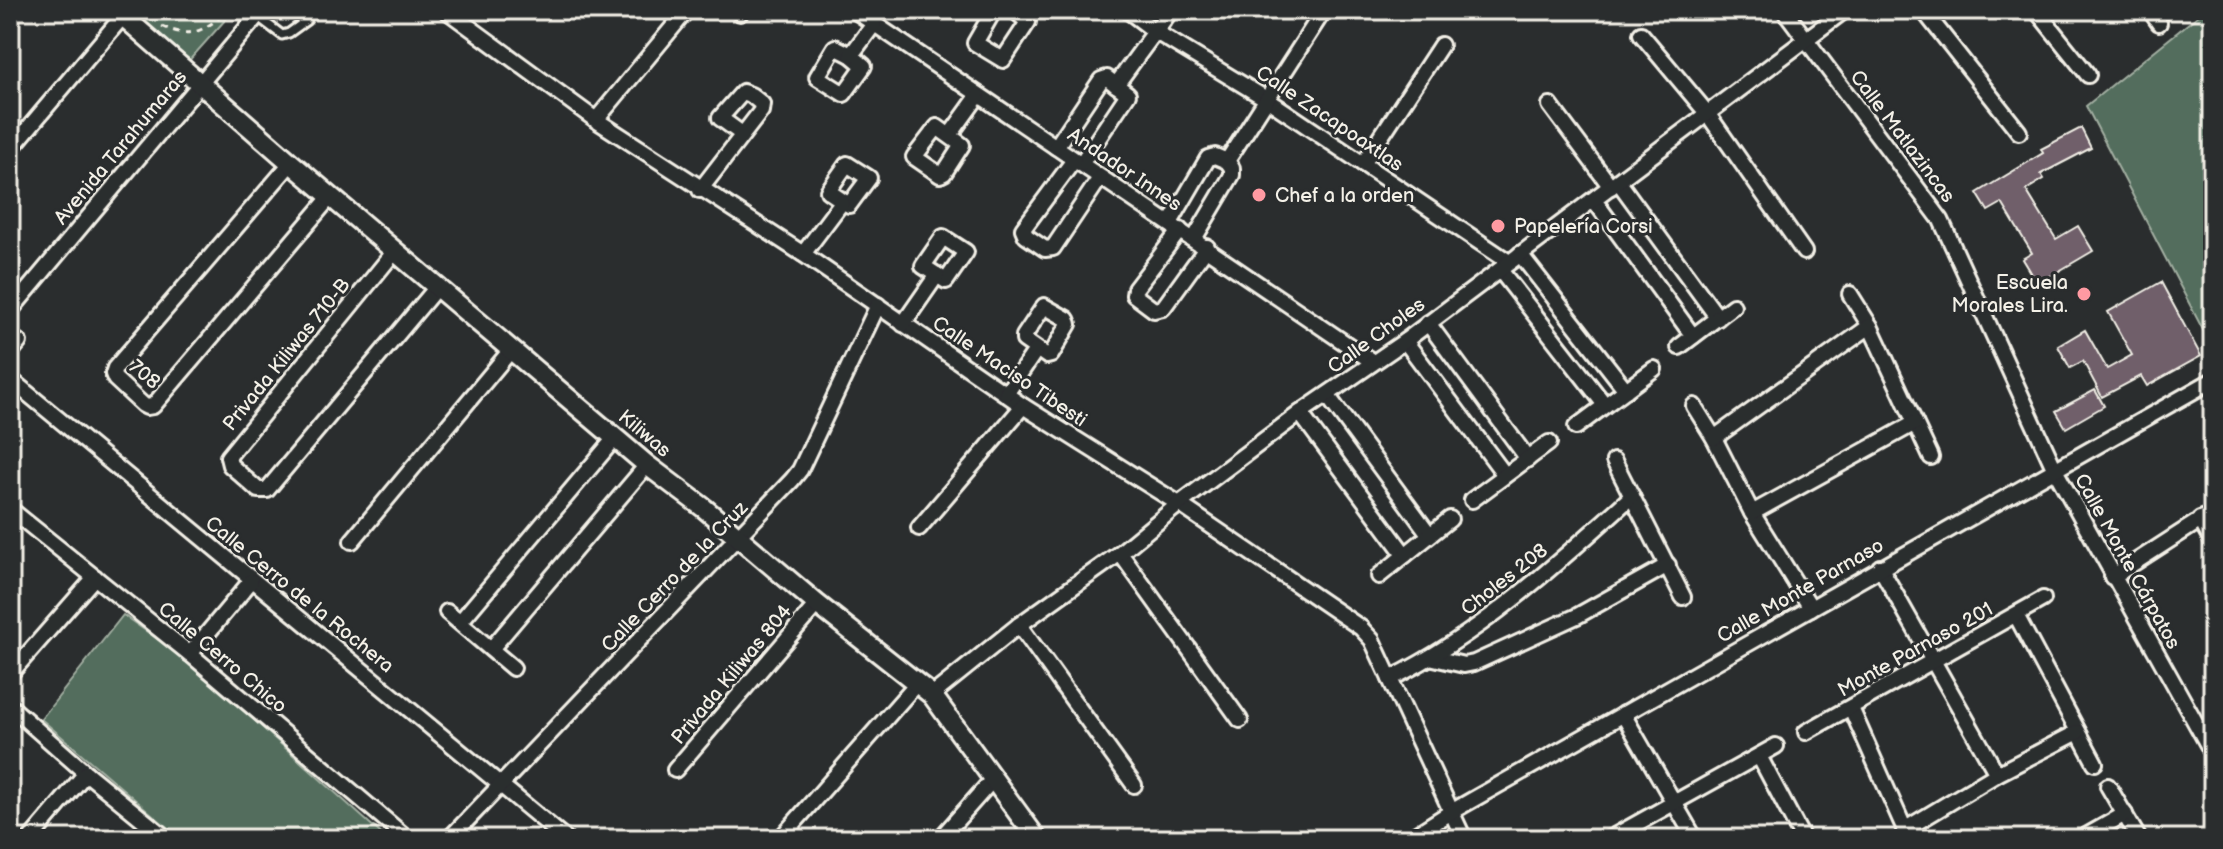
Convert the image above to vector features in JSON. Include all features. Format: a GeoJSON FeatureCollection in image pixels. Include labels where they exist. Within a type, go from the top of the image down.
{"type":"FeatureCollection","features":[{"type":"Feature","properties":{"kind":"street","name":"Calle Maciso Tibesti"},"geometry":{"type":"LineString","coordinates":[[446,10],[596,120],[803,254],[1023,406],[1179,504],[1361,628],[1372,640],[1464,839]]}},
{"type":"Feature","properties":{"kind":"street"},"geometry":{"type":"LineString","coordinates":[[596,120],[687,10]]}},
{"type":"Feature","properties":{"kind":"street","name":"Andador Innes"},"geometry":{"type":"LineString","coordinates":[[854,10],[1373,362]]}},
{"type":"Feature","properties":{"kind":"street"},"geometry":{"type":"LineString","coordinates":[[994,10],[975,43],[1003,60],[1028,22],[1014,10]]}},
{"type":"Feature","properties":{"kind":"street","name":"Calle Zacapoaxtlas"},"geometry":{"type":"LineString","coordinates":[[1127,10],[1156,32],[1268,100],[1510,262]]}},
{"type":"Feature","properties":{"kind":"street"},"geometry":{"type":"LineString","coordinates":[[1116,85],[1171,10]]}},
{"type":"Feature","properties":{"kind":"street"},"geometry":{"type":"LineString","coordinates":[[1227,161],[1324,10]]}},
{"type":"Feature","properties":{"kind":"street","name":"Calle Matlazincas"},"geometry":{"type":"LineString","coordinates":[[1784,10],[1941,220],[2055,470]]}},
{"type":"Feature","properties":{"kind":"street","name":"Calle Choles"},"geometry":{"type":"LineString","coordinates":[[780,839],[924,689],[1120,553],[1179,504],[1300,413],[1405,341],[1845,10]]}},
{"type":"Feature","properties":{"kind":"street"},"geometry":{"type":"LineString","coordinates":[[1923,10],[2019,132]]}},
{"type":"Feature","properties":{"kind":"street"},"geometry":{"type":"LineString","coordinates":[[2036,10],[2088,75]]}},
{"type":"Feature","properties":{"kind":"street"},"geometry":{"type":"LineString","coordinates":[[2150,10],[2159,23]]}},
{"type":"Feature","properties":{"kind":"street"},"geometry":{"type":"LineString","coordinates":[[10,150],[120,13]]}},
{"type":"Feature","properties":{"kind":"street","name":"Kiliwas"},"geometry":{"type":"LineString","coordinates":[[120,13],[291,163],[647,465],[924,689],[1037,839]]}},
{"type":"Feature","properties":{"kind":"street","name":"Avenida Tarahumaras"},"geometry":{"type":"LineString","coordinates":[[10,311],[260,13]]}},
{"type":"Feature","properties":{"kind":"street"},"geometry":{"type":"LineString","coordinates":[[851,55],[874,24]]}},
{"type":"Feature","properties":{"kind":"street"},"geometry":{"type":"LineString","coordinates":[[1641,34],[1707,113],[1804,252]]}},
{"type":"Feature","properties":{"kind":"street"},"geometry":{"type":"LineString","coordinates":[[1363,164],[1441,45]]}},
{"type":"Feature","properties":{"kind":"street"},"geometry":{"type":"LineString","coordinates":[[1056,147],[1101,80],[1107,78],[1127,92],[1127,97],[1023,229],[1026,236],[1045,249],[1053,248],[1100,178]]}},
{"type":"Feature","properties":{"kind":"street"},"geometry":{"type":"LineString","coordinates":[[950,135],[978,96]]}},
{"type":"Feature","properties":{"kind":"street"},"geometry":{"type":"LineString","coordinates":[[1550,105],[1718,318]]}},
{"type":"Feature","properties":{"kind":"street"},"geometry":{"type":"LineString","coordinates":[[700,190],[742,134]]}},
{"type":"Feature","properties":{"kind":"street"},"geometry":{"type":"LineString","coordinates":[[1215,156],[1227,161],[1232,175],[1200,243],[1159,311],[1136,299],[1135,289],[1175,226],[1208,158],[1215,156]]}},
{"type":"Feature","properties":{"kind":"street","name":"708"},"geometry":{"type":"LineString","coordinates":[[291,163],[115,368],[115,379],[143,405],[153,406],[331,196]]}},
{"type":"Feature","properties":{"kind":"street"},"geometry":{"type":"LineString","coordinates":[[1594,200],[1693,336]]}},
{"type":"Feature","properties":{"kind":"street"},"geometry":{"type":"LineString","coordinates":[[803,254],[842,202]]}},
{"type":"Feature","properties":{"kind":"street","name":"Privada Kiliwas 710-B"},"geometry":{"type":"LineString","coordinates":[[395,251],[228,457],[230,465],[258,490],[267,490],[437,287]]}},
{"type":"Feature","properties":{"kind":"street"},"geometry":{"type":"LineString","coordinates":[[1510,262],[1626,390]]}},
{"type":"Feature","properties":{"kind":"street"},"geometry":{"type":"LineString","coordinates":[[1510,262],[1605,405]]}},
{"type":"Feature","properties":{"kind":"street"},"geometry":{"type":"LineString","coordinates":[[903,324],[937,275]]}},
{"type":"Feature","properties":{"kind":"street"},"geometry":{"type":"LineString","coordinates":[[1850,294],[1870,326],[1931,457]]}},
{"type":"Feature","properties":{"kind":"street","name":"Calle Cerro de la Cruz"},"geometry":{"type":"LineString","coordinates":[[449,839],[800,470],[878,305]]}},
{"type":"Feature","properties":{"kind":"street"},"geometry":{"type":"LineString","coordinates":[[1679,347],[1733,306]]}},
{"type":"Feature","properties":{"kind":"street"},"geometry":{"type":"LineString","coordinates":[[1428,323],[1528,459]]}},
{"type":"Feature","properties":{"kind":"street"},"geometry":{"type":"LineString","coordinates":[[1714,438],[1870,326]]}},
{"type":"Feature","properties":{"kind":"street"},"geometry":{"type":"LineString","coordinates":[[1405,341],[1505,475]]}},
{"type":"Feature","properties":{"kind":"street"},"geometry":{"type":"LineString","coordinates":[[352,541],[511,350]]}},
{"type":"Feature","properties":{"kind":"street"},"geometry":{"type":"LineString","coordinates":[[1006,394],[1036,350]]}},
{"type":"Feature","properties":{"kind":"street"},"geometry":{"type":"LineString","coordinates":[[1576,427],[1654,369]]}},
{"type":"Feature","properties":{"kind":"street","name":"Calle Cerro de la Rochera"},"geometry":{"type":"LineString","coordinates":[[10,379],[566,839]]}},
{"type":"Feature","properties":{"kind":"street","name":"Calle Monte Parnaso"},"geometry":{"type":"LineString","coordinates":[[1409,839],[1880,567],[2213,380]]}},
{"type":"Feature","properties":{"kind":"street"},"geometry":{"type":"LineString","coordinates":[[1327,395],[1429,534]]}},
{"type":"Feature","properties":{"kind":"street"},"geometry":{"type":"LineString","coordinates":[[919,528],[1023,406]]}},
{"type":"Feature","properties":{"kind":"street"},"geometry":{"type":"LineString","coordinates":[[1694,406],[1752,513],[1811,608]]}},
{"type":"Feature","properties":{"kind":"street"},"geometry":{"type":"LineString","coordinates":[[1300,413],[1405,555]]}},
{"type":"Feature","properties":{"kind":"street"},"geometry":{"type":"LineString","coordinates":[[1752,513],[1915,423]]}},
{"type":"Feature","properties":{"kind":"street"},"geometry":{"type":"LineString","coordinates":[[460,622],[615,438]]}},
{"type":"Feature","properties":{"kind":"street"},"geometry":{"type":"LineString","coordinates":[[1472,500],[1549,443]]}},
{"type":"Feature","properties":{"kind":"street"},"geometry":{"type":"LineString","coordinates":[[1614,461],[1683,597]]}},
{"type":"Feature","properties":{"kind":"street"},"geometry":{"type":"LineString","coordinates":[[491,649],[647,465]]}},
{"type":"Feature","properties":{"kind":"street","name":"Calle Monte Cárpatos"},"geometry":{"type":"LineString","coordinates":[[2055,470],[2213,754]]}},
{"type":"Feature","properties":{"kind":"street","name":"Choles 208"},"geometry":{"type":"LineString","coordinates":[[1390,679],[1434,658],[1544,575],[1632,496]]}},
{"type":"Feature","properties":{"kind":"street","name":"Calle Cerro Chico"},"geometry":{"type":"LineString","coordinates":[[10,510],[190,654],[408,839]]}},
{"type":"Feature","properties":{"kind":"street"},"geometry":{"type":"LineString","coordinates":[[2112,577],[2206,515],[2213,543]]}},
{"type":"Feature","properties":{"kind":"street"},"geometry":{"type":"LineString","coordinates":[[1379,576],[1450,519]]}},
{"type":"Feature","properties":{"kind":"street"},"geometry":{"type":"LineString","coordinates":[[1120,553],[1240,720]]}},
{"type":"Feature","properties":{"kind":"street"},"geometry":{"type":"LineString","coordinates":[[1434,658],[1464,665],[1474,663],[1577,616],[1668,565]]}},
{"type":"Feature","properties":{"kind":"street"},"geometry":{"type":"LineString","coordinates":[[1880,567],[1997,774]]}},
{"type":"Feature","properties":{"kind":"street"},"geometry":{"type":"LineString","coordinates":[[10,674],[95,577]]}},
{"type":"Feature","properties":{"kind":"street"},"geometry":{"type":"LineString","coordinates":[[190,654],[251,581]]}},
{"type":"Feature","properties":{"kind":"street","name":"Monte Parnaso 201"},"geometry":{"type":"LineString","coordinates":[[1806,732],[2043,599]]}},
{"type":"Feature","properties":{"kind":"street","name":"Privada Kiliwas 804"},"geometry":{"type":"LineString","coordinates":[[675,770],[817,604]]}},
{"type":"Feature","properties":{"kind":"street"},"geometry":{"type":"LineString","coordinates":[[447,612],[513,668]]}},
{"type":"Feature","properties":{"kind":"street"},"geometry":{"type":"LineString","coordinates":[[2016,615],[2095,763]]}},
{"type":"Feature","properties":{"kind":"street"},"geometry":{"type":"LineString","coordinates":[[1019,625],[1134,785]]}},
{"type":"Feature","properties":{"kind":"street"},"geometry":{"type":"LineString","coordinates":[[10,706],[167,839]]}},
{"type":"Feature","properties":{"kind":"street"},"geometry":{"type":"LineString","coordinates":[[1851,708],[1906,834],[1997,774],[2078,732]]}},
{"type":"Feature","properties":{"kind":"street"},"geometry":{"type":"LineString","coordinates":[[1623,714],[1695,839]]}},
{"type":"Feature","properties":{"kind":"street"},"geometry":{"type":"LineString","coordinates":[[1609,839],[1776,746]]}},
{"type":"Feature","properties":{"kind":"street"},"geometry":{"type":"LineString","coordinates":[[1759,756],[1803,839]]}},
{"type":"Feature","properties":{"kind":"street"},"geometry":{"type":"LineString","coordinates":[[30,839],[86,773]]}},
{"type":"Feature","properties":{"kind":"street"},"geometry":{"type":"LineString","coordinates":[[940,839],[994,778]]}},
{"type":"Feature","properties":{"kind":"street"},"geometry":{"type":"LineString","coordinates":[[2108,786],[2139,839]]}},
{"type":"Feature","properties":{"kind":"street"},"geometry":{"type":"LineString","coordinates":[[2081,839],[2125,814]]}},
{"type":"Feature","properties":{"kind":"lane"},"geometry":{"type":"LineString","coordinates":[[260,13],[282,35],[307,20]]}},
{"type":"Feature","properties":{"kind":"path"},"geometry":{"type":"LineString","coordinates":[[155,19],[174,32],[190,34],[206,28],[229,10]]}},
{"type":"Feature","properties":{"kind":"green space"},"geometry":{"type":"Polygon","coordinates":[[[122,10],[234,10],[186,64],[122,10]]]}},
{"type":"Feature","properties":{"kind":"green space"},"geometry":{"type":"Polygon","coordinates":[[[2205,10],[2213,10],[2213,349],[2086,106],[2205,10]]]}},
{"type":"Feature","properties":{"kind":"green space"},"geometry":{"type":"Polygon","coordinates":[[[123,615],[186,659],[387,839],[181,839],[41,719],[123,615]]]}},
{"type":"Feature","properties":{"kind":"building"},"geometry":{"type":"Polygon","coordinates":[[[2081,128],[2091,148],[2041,174],[2044,179],[2026,190],[2056,239],[2078,226],[2093,251],[2037,284],[2022,259],[2032,253],[2002,203],[1988,211],[1977,193],[2043,153],[2041,149],[2081,128]]]}},
{"type":"Feature","properties":{"kind":"building"},"geometry":{"type":"Polygon","coordinates":[[[2161,282],[2201,356],[2147,386],[2141,376],[2102,397],[2083,361],[2070,368],[2058,346],[2085,330],[2107,369],[2132,355],[2108,312],[2161,282]]]}},
{"type":"Feature","properties":{"kind":"building"},"geometry":{"type":"Polygon","coordinates":[[[2095,390],[2104,406],[2066,428],[2056,411],[2095,390]]]}},
{"type":"Feature","properties":{"kind":"place","name":"Chef a la orden"},"geometry":{"type":"Point","coordinates":[1259,195]}},
{"type":"Feature","properties":{"kind":"place","name":"Papelería Corsi"},"geometry":{"type":"Point","coordinates":[1498,226]}},
{"type":"Feature","properties":{"kind":"place","name":"Escuela Morales Lira."},"geometry":{"type":"Point","coordinates":[2084,294]}}]}
